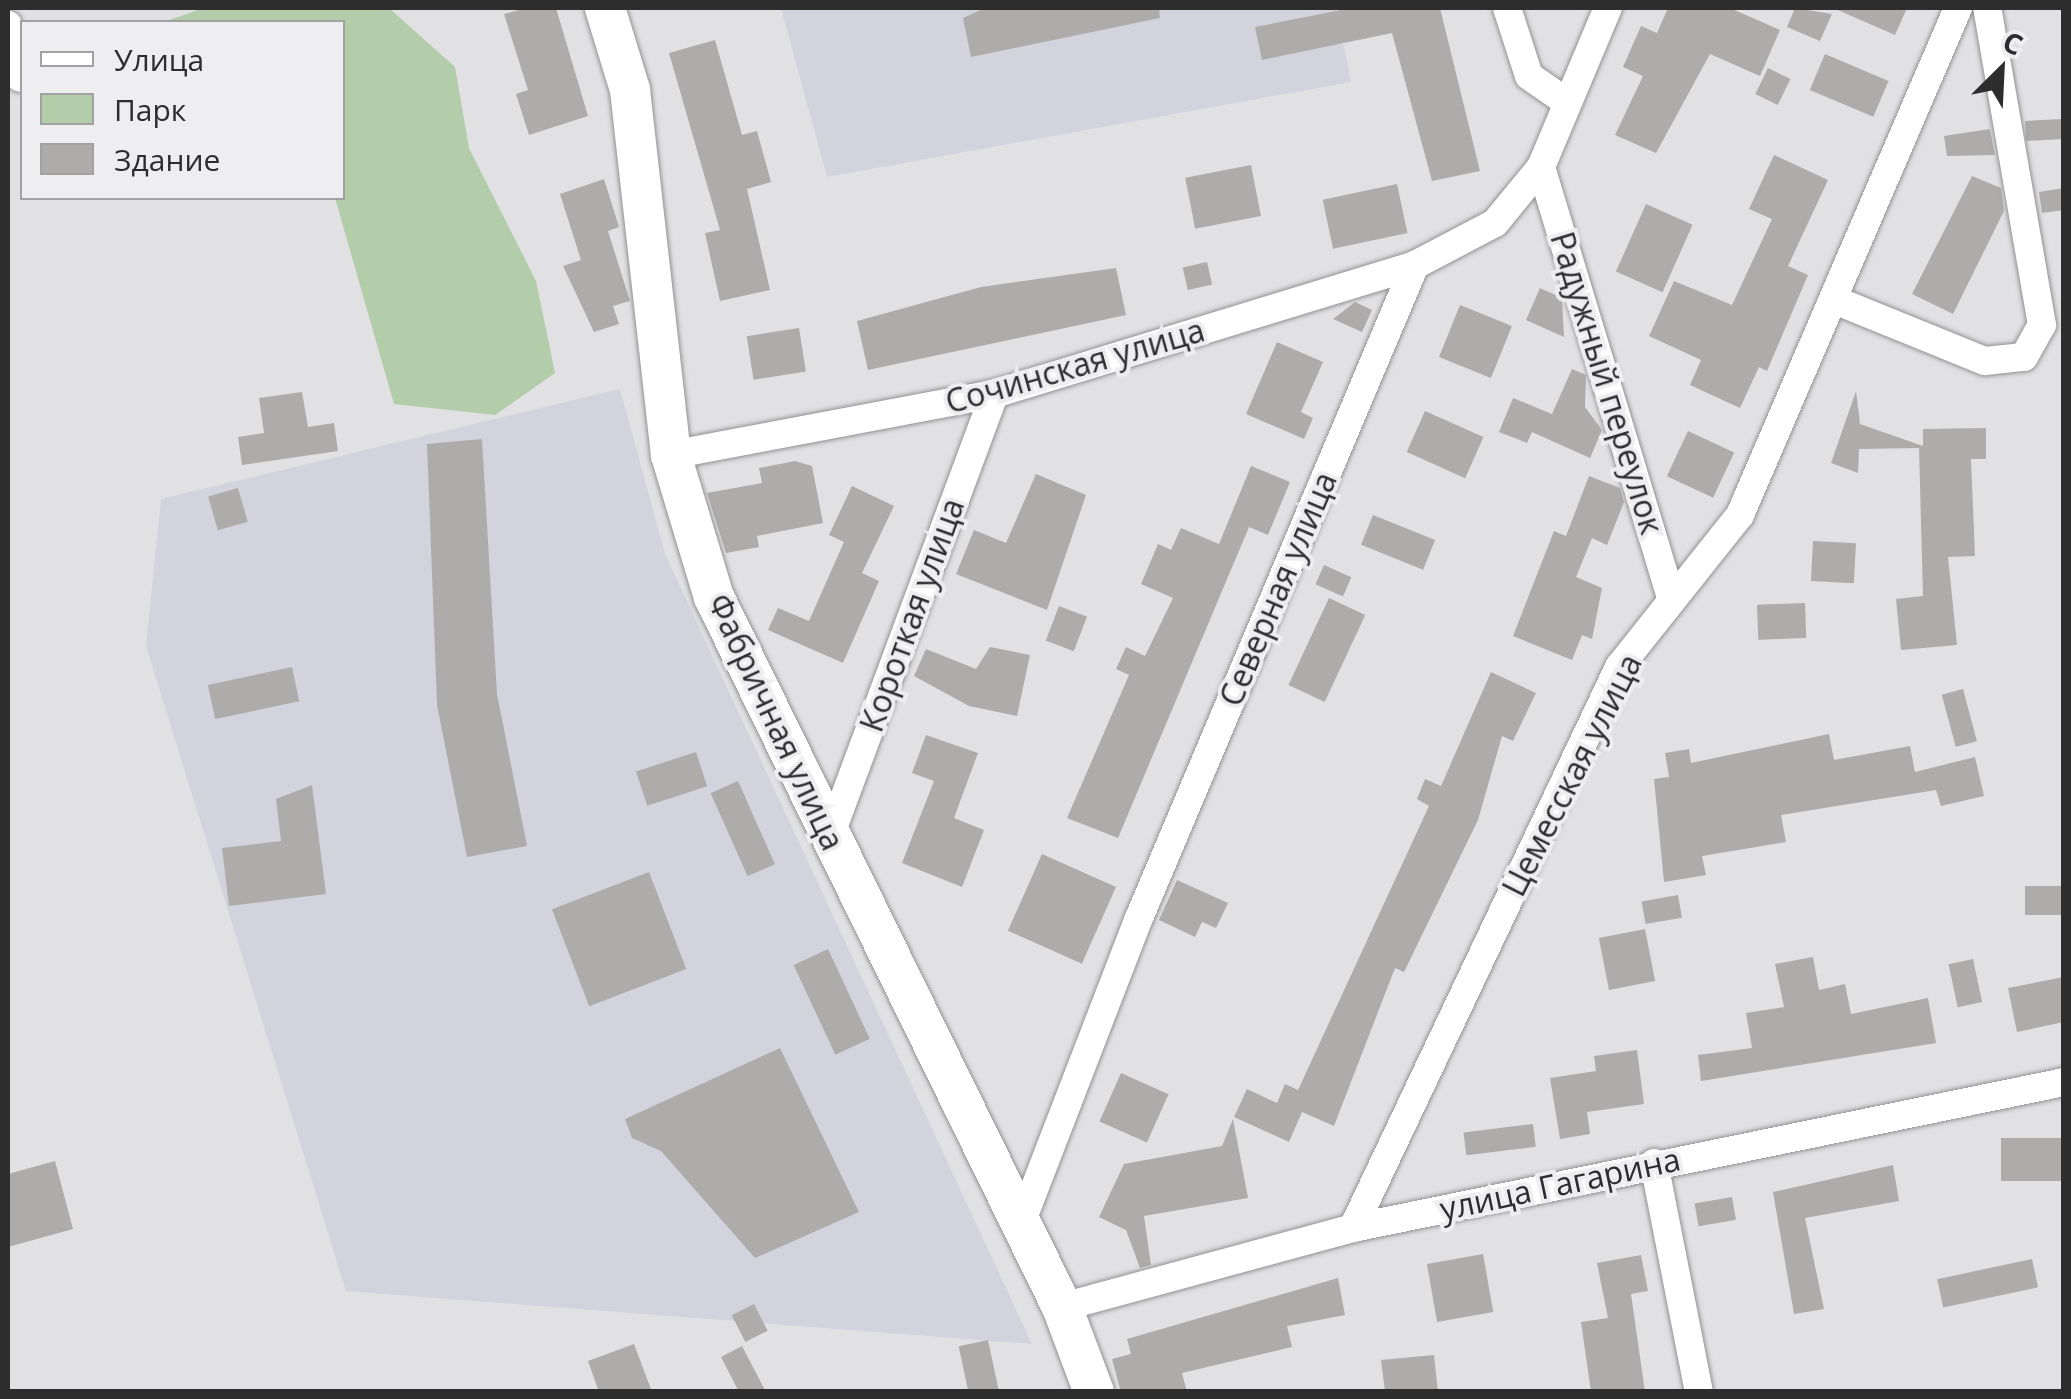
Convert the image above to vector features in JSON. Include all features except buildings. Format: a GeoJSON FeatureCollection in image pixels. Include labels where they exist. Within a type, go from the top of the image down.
{"type":"FeatureCollection","features":[{"type":"Feature","properties":{"kind":"street","name":"Фабричная улица"},"geometry":{"type":"LineString","coordinates":[[605,8],[630,90],[671,455],[714,598],[1062,1307],[1094,1392]]}},
{"type":"Feature","properties":{"kind":"street"},"geometry":{"type":"LineString","coordinates":[[1507,8],[1529,76],[1566,101]]}},
{"type":"Feature","properties":{"kind":"street"},"geometry":{"type":"LineString","coordinates":[[1415,266],[1495,223],[1541,167],[1608,8]]}},
{"type":"Feature","properties":{"kind":"street","name":"Цемесская улица"},"geometry":{"type":"LineString","coordinates":[[1353,1228],[1619,668],[1740,515],[1838,301],[1958,8]]}},
{"type":"Feature","properties":{"kind":"street"},"geometry":{"type":"LineString","coordinates":[[1838,301],[1985,361],[2024,356],[2042,326],[1986,8]]}},
{"type":"Feature","properties":{"kind":"street"},"geometry":{"type":"LineString","coordinates":[[8,25],[20,78]]}},
{"type":"Feature","properties":{"kind":"street","name":"Радужный переулок"},"geometry":{"type":"LineString","coordinates":[[1541,167],[1672,600]]}},
{"type":"Feature","properties":{"kind":"street","name":"Сочинская улица"},"geometry":{"type":"LineString","coordinates":[[671,455],[994,394],[1415,266]]}},
{"type":"Feature","properties":{"kind":"street","name":"Северная улица"},"geometry":{"type":"LineString","coordinates":[[1020,1226],[1139,918],[1415,266]]}},
{"type":"Feature","properties":{"kind":"street","name":"Короткая улица"},"geometry":{"type":"LineString","coordinates":[[830,836],[994,394]]}},
{"type":"Feature","properties":{"kind":"street","name":"улица Гагарина"},"geometry":{"type":"LineString","coordinates":[[1062,1307],[1353,1228],[1654,1163],[2064,1082]]}},
{"type":"Feature","properties":{"kind":"street"},"geometry":{"type":"LineString","coordinates":[[1654,1163],[1699,1392]]}},
{"type":"Feature","properties":{"kind":"shaded area"},"geometry":{"type":"Polygon","coordinates":[[[781,8],[1336,8],[1351,82],[827,177],[781,8]]]}},
{"type":"Feature","properties":{"kind":"shaded area"},"geometry":{"type":"Polygon","coordinates":[[[620,389],[665,554],[1032,1344],[346,1291],[146,646],[161,499],[620,389]]]}},
{"type":"Feature","properties":{"kind":"green space"},"geometry":{"type":"Polygon","coordinates":[[[204,8],[389,8],[455,67],[469,148],[536,281],[555,373],[495,415],[394,404],[336,200],[345,200],[345,20],[169,20],[204,8]]]}}]}
